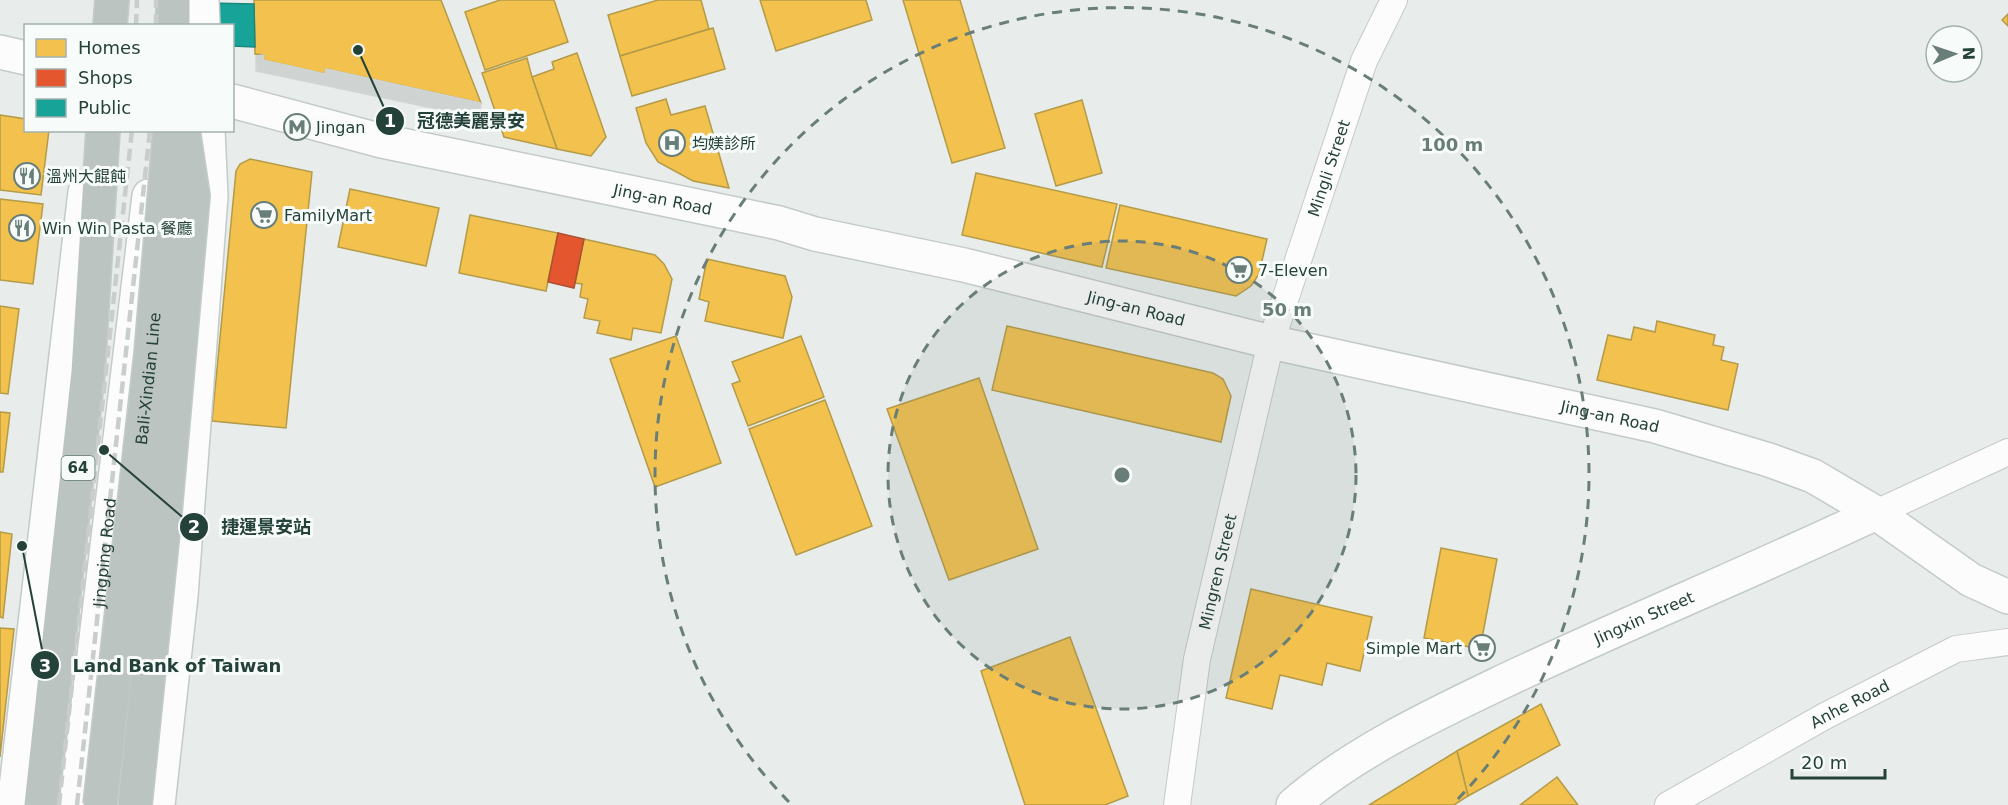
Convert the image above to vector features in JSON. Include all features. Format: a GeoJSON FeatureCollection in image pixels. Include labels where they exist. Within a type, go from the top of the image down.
{"type":"FeatureCollection","features":[{"type":"Feature","properties":{"kind":"highway"},"geometry":{"type":"LineString","coordinates":[[110,24],[112,0]]}},
{"type":"Feature","properties":{"kind":"highway"},"geometry":{"type":"LineString","coordinates":[[173,0],[173,24]]}},
{"type":"Feature","properties":{"kind":"highway","name":"64"},"geometry":{"type":"LineString","coordinates":[[41,805],[88,372],[104,132]]}},
{"type":"Feature","properties":{"kind":"highway","name":"Bali-Xindian Line"},"geometry":{"type":"LineString","coordinates":[[100,805],[151,354],[170,132]]}},
{"type":"Feature","properties":{"kind":"highway"},"geometry":{"type":"LineString","coordinates":[[135,805],[165,512],[193,196],[184,132]]}},
{"type":"Feature","properties":{"kind":"main road"},"geometry":{"type":"LineString","coordinates":[[96,24],[98,0]]}},
{"type":"Feature","properties":{"kind":"main road"},"geometry":{"type":"LineString","coordinates":[[202,0],[204,24]]}},
{"type":"Feature","properties":{"kind":"main road"},"geometry":{"type":"LineString","coordinates":[[0,52],[24,58]]}},
{"type":"Feature","properties":{"kind":"main road","name":"Jing-an Road"},"geometry":{"type":"LineString","coordinates":[[234,102],[382,141],[779,223],[1271,342],[1655,426],[1814,476],[1876,513],[1971,580],[2008,597]]}},
{"type":"Feature","properties":{"kind":"main road"},"geometry":{"type":"LineString","coordinates":[[14,805],[91,132]]}},
{"type":"Feature","properties":{"kind":"main road","name":"Jingping Road"},"geometry":{"type":"LineString","coordinates":[[76,805],[150,190],[183,132]]}},
{"type":"Feature","properties":{"kind":"main road"},"geometry":{"type":"LineString","coordinates":[[159,805],[181,596],[212,196],[208,132]]}},
{"type":"Feature","properties":{"kind":"main road","name":"Jingxin Street"},"geometry":{"type":"LineString","coordinates":[[1293,805],[1311,789],[1417,723],[1550,659],[1876,513]]}},
{"type":"Feature","properties":{"kind":"street","name":"Mingli Street"},"geometry":{"type":"LineString","coordinates":[[1271,342],[1364,61],[1394,0]]}},
{"type":"Feature","properties":{"kind":"street","name":"Mingren Street"},"geometry":{"type":"LineString","coordinates":[[1177,805],[1197,659],[1271,342]]}},
{"type":"Feature","properties":{"kind":"street","name":"Jingxin Street"},"geometry":{"type":"LineString","coordinates":[[1876,513],[2008,452]]}},
{"type":"Feature","properties":{"kind":"street","name":"Anhe Road"},"geometry":{"type":"LineString","coordinates":[[1668,805],[1825,716],[1956,650],[2008,642]]}},
{"type":"Feature","properties":{"kind":"building: Homes"},"geometry":{"type":"Polygon","coordinates":[[[254,0],[441,0],[481,103],[326,69],[325,74],[263,60],[264,55],[255,54],[254,0]]]}},
{"type":"Feature","properties":{"kind":"building: Homes"},"geometry":{"type":"Polygon","coordinates":[[[500,0],[554,0],[568,42],[485,70],[465,12],[500,0]]]}},
{"type":"Feature","properties":{"kind":"building: Homes"},"geometry":{"type":"Polygon","coordinates":[[[658,0],[701,0],[709,29],[620,56],[608,15],[658,0]]]}},
{"type":"Feature","properties":{"kind":"building: Homes"},"geometry":{"type":"Polygon","coordinates":[[[760,0],[866,0],[872,20],[776,51],[760,0]]]}},
{"type":"Feature","properties":{"kind":"building: Homes"},"geometry":{"type":"Polygon","coordinates":[[[903,0],[960,0],[1005,148],[952,163],[903,0]]]}},
{"type":"Feature","properties":{"kind":"building: Homes"},"geometry":{"type":"Polygon","coordinates":[[[2008,14],[2008,26],[2002,20],[2008,14]]]}},
{"type":"Feature","properties":{"kind":"building: Homes"},"geometry":{"type":"Polygon","coordinates":[[[713,28],[725,69],[632,96],[620,56],[713,28]]]}},
{"type":"Feature","properties":{"kind":"building: Homes"},"geometry":{"type":"Polygon","coordinates":[[[577,53],[606,137],[591,156],[557,149],[532,77],[554,69],[552,62],[577,53]]]}},
{"type":"Feature","properties":{"kind":"building: Homes"},"geometry":{"type":"Polygon","coordinates":[[[527,58],[557,149],[504,137],[482,73],[527,58]]]}},
{"type":"Feature","properties":{"kind":"building: Homes"},"geometry":{"type":"Polygon","coordinates":[[[666,99],[671,115],[705,106],[729,188],[693,181],[658,162],[646,143],[636,108],[666,99]]]}},
{"type":"Feature","properties":{"kind":"building: Homes"},"geometry":{"type":"Polygon","coordinates":[[[1082,100],[1102,173],[1056,186],[1035,114],[1082,100]]]}},
{"type":"Feature","properties":{"kind":"building: Homes"},"geometry":{"type":"Polygon","coordinates":[[[0,115],[24,119],[24,132],[49,132],[41,195],[0,190],[0,115]]]}},
{"type":"Feature","properties":{"kind":"building: Homes"},"geometry":{"type":"Polygon","coordinates":[[[250,159],[312,172],[286,428],[212,421],[236,171],[240,164],[250,159]]]}},
{"type":"Feature","properties":{"kind":"building: Homes"},"geometry":{"type":"Polygon","coordinates":[[[976,173],[1117,204],[1102,267],[962,235],[976,173]]]}},
{"type":"Feature","properties":{"kind":"building: Homes"},"geometry":{"type":"Polygon","coordinates":[[[350,189],[439,208],[426,266],[338,247],[350,189]]]}},
{"type":"Feature","properties":{"kind":"building: Homes"},"geometry":{"type":"Polygon","coordinates":[[[0,199],[43,204],[33,284],[0,280],[0,199]]]}},
{"type":"Feature","properties":{"kind":"building: Homes"},"geometry":{"type":"Polygon","coordinates":[[[1120,205],[1267,239],[1259,274],[1251,286],[1236,296],[1106,268],[1120,205]]]}},
{"type":"Feature","properties":{"kind":"building: Homes"},"geometry":{"type":"Polygon","coordinates":[[[470,215],[558,233],[546,291],[459,273],[470,215]]]}},
{"type":"Feature","properties":{"kind":"building: Homes"},"geometry":{"type":"Polygon","coordinates":[[[584,239],[655,255],[664,264],[672,279],[661,333],[633,328],[631,340],[597,333],[600,321],[584,318],[588,299],[580,297],[582,284],[575,283],[584,239]]]}},
{"type":"Feature","properties":{"kind":"building: Homes"},"geometry":{"type":"Polygon","coordinates":[[[707,259],[785,276],[792,297],[783,338],[705,321],[709,302],[699,299],[707,259]]]}},
{"type":"Feature","properties":{"kind":"building: Homes"},"geometry":{"type":"Polygon","coordinates":[[[0,306],[19,309],[8,394],[0,393],[0,306]]]}},
{"type":"Feature","properties":{"kind":"building: Homes"},"geometry":{"type":"Polygon","coordinates":[[[1657,321],[1715,335],[1713,345],[1724,347],[1721,360],[1738,364],[1728,410],[1597,380],[1608,335],[1631,340],[1634,327],[1655,332],[1657,321]]]}},
{"type":"Feature","properties":{"kind":"building: Homes"},"geometry":{"type":"Polygon","coordinates":[[[1007,326],[1213,373],[1223,379],[1231,396],[1221,442],[992,390],[1007,326]]]}},
{"type":"Feature","properties":{"kind":"building: Homes"},"geometry":{"type":"Polygon","coordinates":[[[676,336],[721,463],[655,487],[610,359],[676,336]]]}},
{"type":"Feature","properties":{"kind":"building: Homes"},"geometry":{"type":"Polygon","coordinates":[[[801,336],[824,397],[748,426],[732,384],[740,381],[732,362],[801,336]]]}},
{"type":"Feature","properties":{"kind":"building: Homes"},"geometry":{"type":"Polygon","coordinates":[[[979,378],[1038,549],[949,580],[887,409],[979,378]]]}},
{"type":"Feature","properties":{"kind":"building: Homes"},"geometry":{"type":"Polygon","coordinates":[[[825,400],[872,526],[796,555],[749,429],[825,400]]]}},
{"type":"Feature","properties":{"kind":"building: Homes"},"geometry":{"type":"Polygon","coordinates":[[[0,412],[10,413],[3,472],[0,472],[0,412]]]}},
{"type":"Feature","properties":{"kind":"building: Homes"},"geometry":{"type":"Polygon","coordinates":[[[0,532],[12,534],[3,618],[0,617],[0,532]]]}},
{"type":"Feature","properties":{"kind":"building: Homes"},"geometry":{"type":"Polygon","coordinates":[[[1441,548],[1497,559],[1480,649],[1424,638],[1441,548]]]}},
{"type":"Feature","properties":{"kind":"building: Homes"},"geometry":{"type":"Polygon","coordinates":[[[1251,589],[1372,617],[1360,671],[1327,663],[1322,685],[1280,675],[1272,709],[1226,698],[1251,589]]]}},
{"type":"Feature","properties":{"kind":"building: Homes"},"geometry":{"type":"Polygon","coordinates":[[[0,628],[14,629],[0,757],[0,628]]]}},
{"type":"Feature","properties":{"kind":"building: Homes"},"geometry":{"type":"Polygon","coordinates":[[[1070,637],[1128,796],[1105,805],[1025,805],[981,671],[1070,637]]]}},
{"type":"Feature","properties":{"kind":"building: Homes"},"geometry":{"type":"Polygon","coordinates":[[[1541,704],[1560,745],[1468,796],[1457,751],[1541,704]]]}},
{"type":"Feature","properties":{"kind":"building: Homes"},"geometry":{"type":"Polygon","coordinates":[[[1457,751],[1468,796],[1454,805],[1369,805],[1457,751]]]}},
{"type":"Feature","properties":{"kind":"building: Homes"},"geometry":{"type":"Polygon","coordinates":[[[1557,777],[1578,805],[1520,805],[1557,777]]]}},
{"type":"Feature","properties":{"kind":"building: Shops"},"geometry":{"type":"Polygon","coordinates":[[[558,233],[584,239],[574,288],[548,282],[558,233]]]}},
{"type":"Feature","properties":{"kind":"building: Public"},"geometry":{"type":"Polygon","coordinates":[[[208,3],[254,4],[255,47],[234,46],[234,24],[172,24],[208,3]]]}},
{"type":"Feature","properties":{"kind":"building: Other"},"geometry":{"type":"Polygon","coordinates":[[[264,55],[263,60],[325,74],[326,69],[481,103],[480,118],[256,71],[256,56],[264,55]]]}},
{"type":"Feature","properties":{"kind":"railway"},"geometry":{"type":"LineString","coordinates":[[136,24],[137,0]]}},
{"type":"Feature","properties":{"kind":"railway"},"geometry":{"type":"LineString","coordinates":[[156,0],[156,24]]}},
{"type":"Feature","properties":{"kind":"railway"},"geometry":{"type":"LineString","coordinates":[[59,805],[132,132]]}},
{"type":"Feature","properties":{"kind":"railway"},"geometry":{"type":"LineString","coordinates":[[77,805],[150,132]]}},
{"type":"Feature","properties":{"kind":"place","name":"冠德美麗景安"},"geometry":{"type":"Point","coordinates":[358,50]}},
{"type":"Feature","properties":{"kind":"place","name":"Jingan"},"geometry":{"type":"Point","coordinates":[297,127]}},
{"type":"Feature","properties":{"kind":"place","name":"均媄診所"},"geometry":{"type":"Point","coordinates":[672,143]}},
{"type":"Feature","properties":{"kind":"place","name":"溫州大餛飩"},"geometry":{"type":"Point","coordinates":[27,176]}},
{"type":"Feature","properties":{"kind":"place","name":"FamilyMart"},"geometry":{"type":"Point","coordinates":[264,215]}},
{"type":"Feature","properties":{"kind":"place","name":"Win Win Pasta 餐廳"},"geometry":{"type":"Point","coordinates":[22,228]}},
{"type":"Feature","properties":{"kind":"place","name":"7-Eleven"},"geometry":{"type":"Point","coordinates":[1239,270]}},
{"type":"Feature","properties":{"kind":"place","name":"捷運景安站"},"geometry":{"type":"Point","coordinates":[104,450]}},
{"type":"Feature","properties":{"kind":"place","name":"Land Bank of Taiwan"},"geometry":{"type":"Point","coordinates":[22,546]}},
{"type":"Feature","properties":{"kind":"place","name":"Simple Mart"},"geometry":{"type":"Point","coordinates":[1482,648]}}]}
